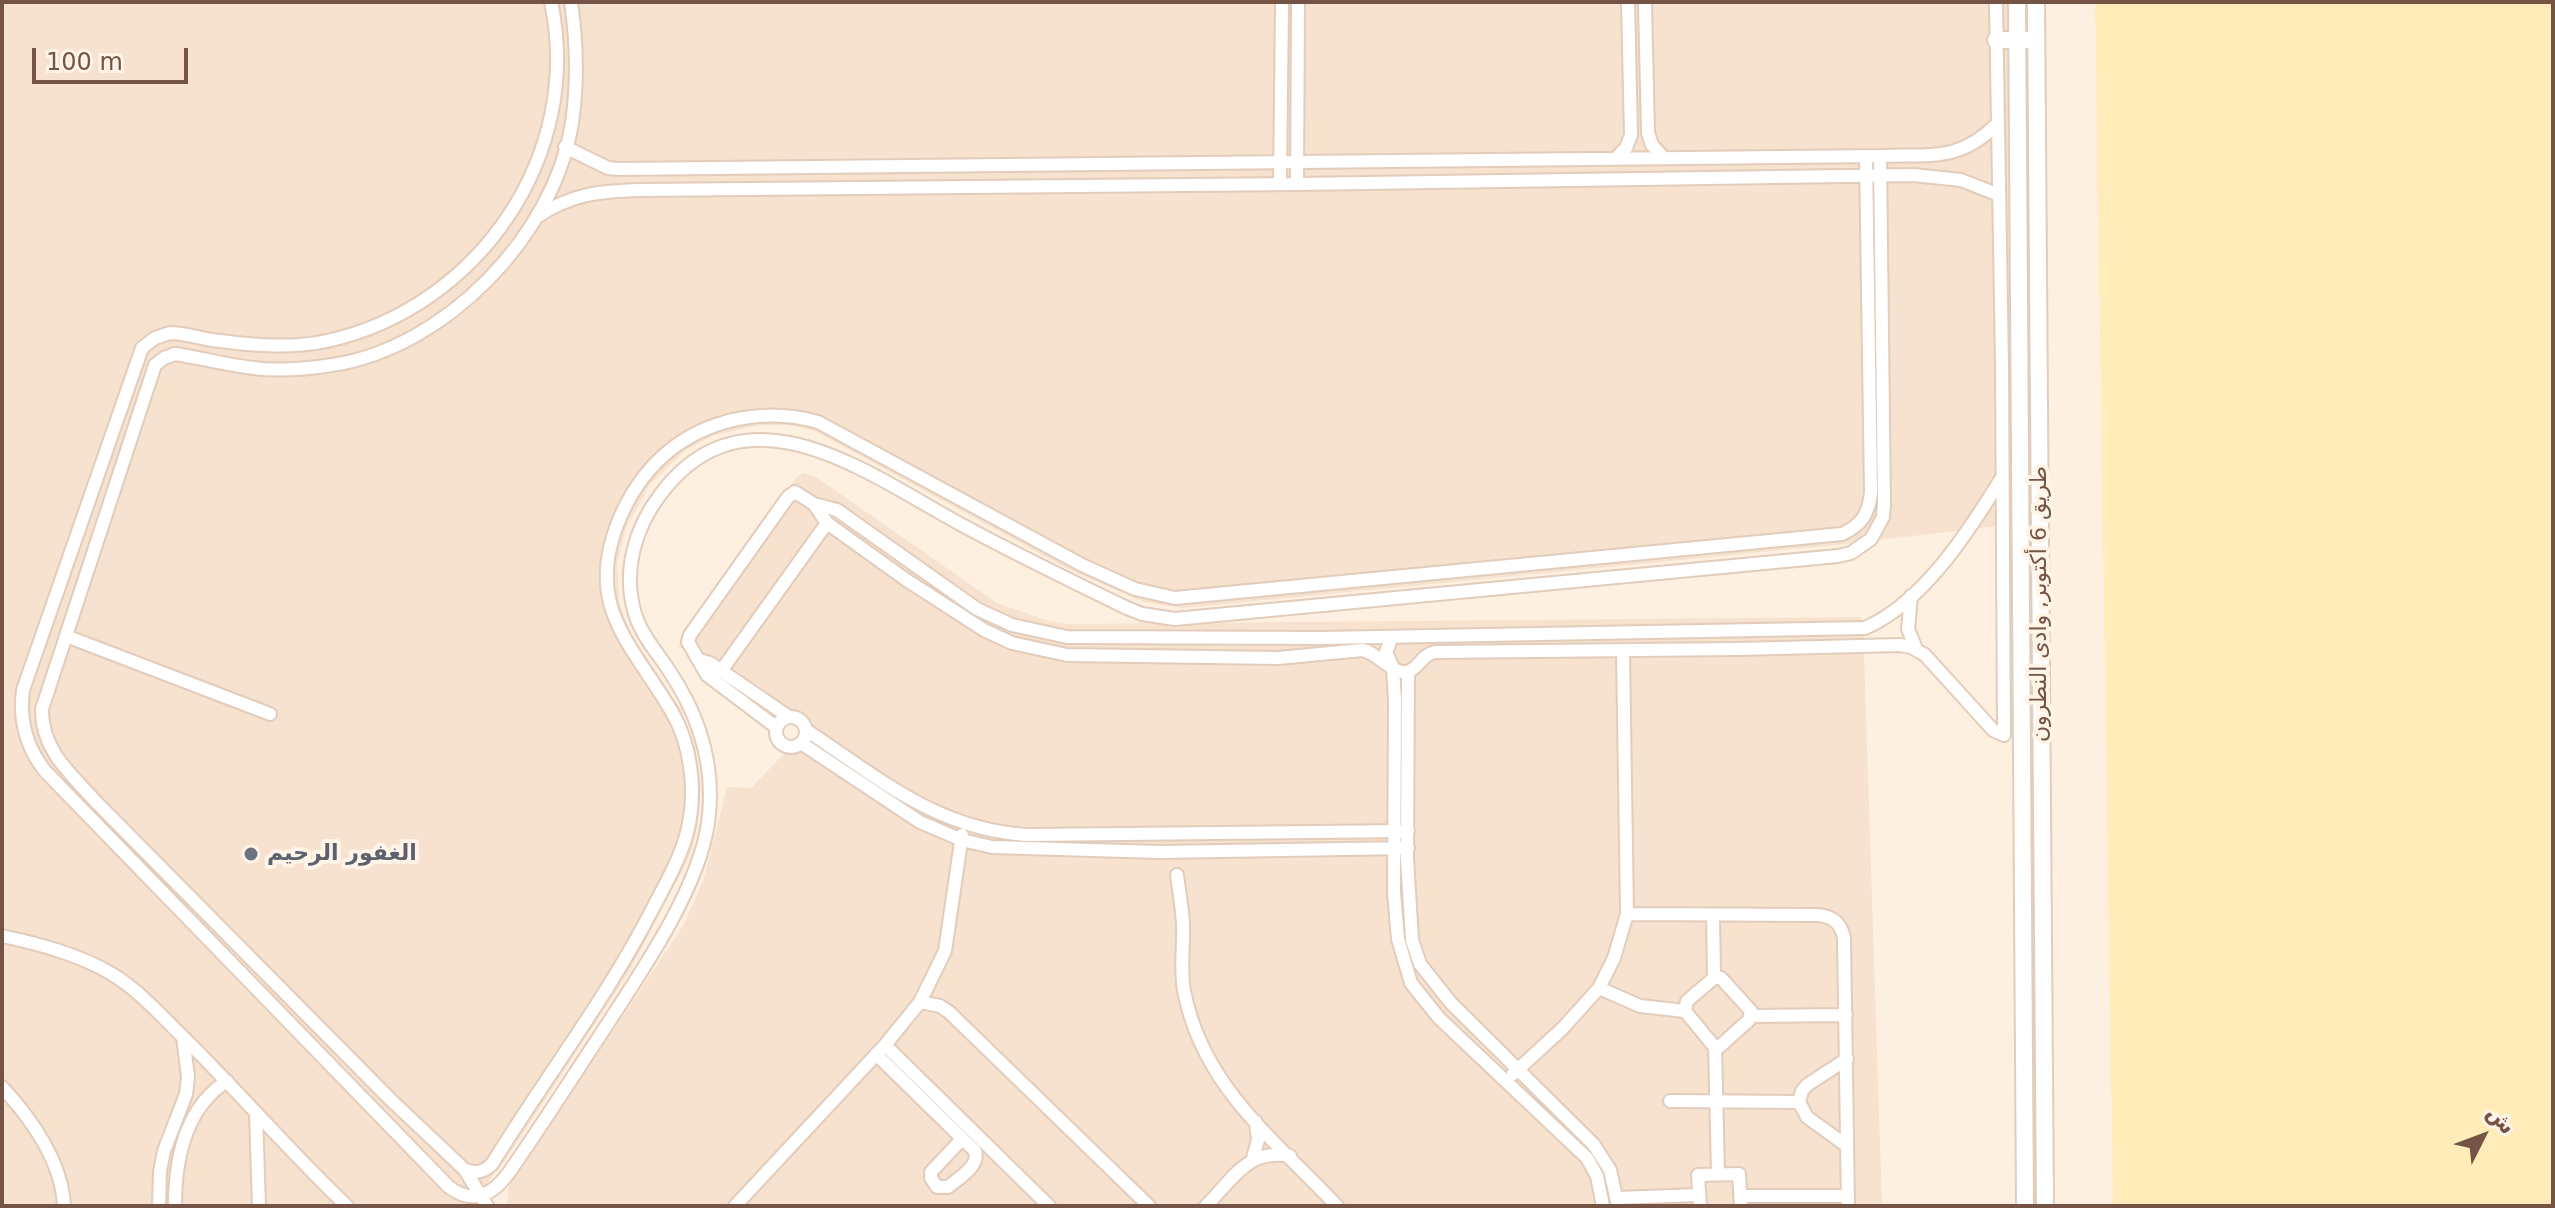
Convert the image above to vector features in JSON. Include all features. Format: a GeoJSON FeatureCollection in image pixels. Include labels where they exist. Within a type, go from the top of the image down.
{"type":"FeatureCollection","features":[{"type":"Feature","properties":{"kind":"street"},"geometry":{"type":"LineString","coordinates":[[481,1203],[449,1187],[45,771],[24,733],[21,712],[23,690],[142,348],[155,338],[170,333],[273,346],[326,341],[378,325],[441,287],[472,263],[508,220],[532,173],[551,117],[557,68],[551,2]]}},
{"type":"Feature","properties":{"kind":"street"},"geometry":{"type":"LineString","coordinates":[[481,1203],[465,1170],[391,1100],[99,805],[49,747],[41,719],[43,700],[155,365],[175,354],[262,369],[328,366],[386,349],[429,326],[486,283],[535,219],[552,186],[572,126],[577,70],[571,2]]}},
{"type":"Feature","properties":{"kind":"street"},"geometry":{"type":"LineString","coordinates":[[1280,184],[1282,2]]}},
{"type":"Feature","properties":{"kind":"street"},"geometry":{"type":"LineString","coordinates":[[1297,184],[1298,2]]}},
{"type":"Feature","properties":{"kind":"street"},"geometry":{"type":"LineString","coordinates":[[1615,159],[1626,148],[1631,135],[1628,2]]}},
{"type":"Feature","properties":{"kind":"street"},"geometry":{"type":"LineString","coordinates":[[1645,2],[1648,133],[1655,150],[1664,158]]}},
{"type":"Feature","properties":{"kind":"street"},"geometry":{"type":"LineString","coordinates":[[814,504],[827,523],[984,630],[1012,643],[1045,652],[1077,656],[1278,658],[1369,651],[1400,673],[1408,672],[1430,653],[1900,645],[1916,649],[1931,659],[1993,730],[2004,735],[1996,2]]}},
{"type":"Feature","properties":{"kind":"street","name":"طريق 6 أكتوبر, وادى النطرون"},"geometry":{"type":"LineString","coordinates":[[2017,2],[2025,1206]]}},
{"type":"Feature","properties":{"kind":"street","name":"طريق 6 أكتوبر, وادى النطرون"},"geometry":{"type":"LineString","coordinates":[[2036,2],[2045,1206]]}},
{"type":"Feature","properties":{"kind":"street"},"geometry":{"type":"LineString","coordinates":[[1996,40],[2037,39]]}},
{"type":"Feature","properties":{"kind":"street"},"geometry":{"type":"LineString","coordinates":[[557,68],[577,70]]}},
{"type":"Feature","properties":{"kind":"street"},"geometry":{"type":"LineString","coordinates":[[565,147],[608,168],[1880,156],[1946,154],[1967,148],[1997,124]]}},
{"type":"Feature","properties":{"kind":"street"},"geometry":{"type":"LineString","coordinates":[[1912,155],[1913,175]]}},
{"type":"Feature","properties":{"kind":"street"},"geometry":{"type":"LineString","coordinates":[[481,1203],[503,1181],[638,978],[698,862],[708,820],[710,777],[704,743],[687,696],[640,627],[634,611],[631,565],[637,535],[660,494],[682,470],[716,449],[740,442],[773,439],[820,449],[1017,555],[1142,614],[1175,619],[1851,553],[1862,547],[1879,529],[1884,504],[1874,175],[1866,156]]}},
{"type":"Feature","properties":{"kind":"street"},"geometry":{"type":"LineString","coordinates":[[465,1170],[477,1173],[492,1164],[634,946],[682,849],[689,823],[692,782],[686,749],[673,714],[624,640],[608,592],[608,563],[617,525],[642,478],[666,453],[693,435],[728,421],[760,415],[796,416],[818,422],[1082,565],[1135,589],[1183,599],[1842,534],[1859,524],[1869,508],[1871,492],[1874,175],[1880,156]]}},
{"type":"Feature","properties":{"kind":"street"},"geometry":{"type":"LineString","coordinates":[[608,168],[610,190]]}},
{"type":"Feature","properties":{"kind":"street"},"geometry":{"type":"LineString","coordinates":[[535,219],[567,199],[610,190],[1913,175],[1961,180],[1999,195]]}},
{"type":"Feature","properties":{"kind":"street"},"geometry":{"type":"LineString","coordinates":[[209,359],[210,339]]}},
{"type":"Feature","properties":{"kind":"street"},"geometry":{"type":"LineString","coordinates":[[806,730],[801,743],[793,747],[784,746],[778,740],[776,727],[707,675],[689,645],[690,635],[788,497],[798,493],[814,504],[837,510],[891,551],[991,617],[1049,635],[1087,638],[1516,636],[1815,631],[1872,625],[1911,596],[1961,543],[2002,476]]}},
{"type":"Feature","properties":{"kind":"street"},"geometry":{"type":"LineString","coordinates":[[721,671],[827,523]]}},
{"type":"Feature","properties":{"kind":"street"},"geometry":{"type":"LineString","coordinates":[[73,545],[92,553]]}},
{"type":"Feature","properties":{"kind":"street"},"geometry":{"type":"LineString","coordinates":[[882,563],[891,551]]}},
{"type":"Feature","properties":{"kind":"street"},"geometry":{"type":"LineString","coordinates":[[1348,583],[1349,602]]}},
{"type":"Feature","properties":{"kind":"street"},"geometry":{"type":"LineString","coordinates":[[1911,596],[1908,629],[1916,649]]}},
{"type":"Feature","properties":{"kind":"street"},"geometry":{"type":"LineString","coordinates":[[1847,630],[1847,647]]}},
{"type":"Feature","properties":{"kind":"street"},"geometry":{"type":"LineString","coordinates":[[1814,647],[1812,639],[1815,631]]}},
{"type":"Feature","properties":{"kind":"street"},"geometry":{"type":"LineString","coordinates":[[1737,632],[1738,649]]}},
{"type":"Feature","properties":{"kind":"street"},"geometry":{"type":"LineString","coordinates":[[1759,632],[1760,649]]}},
{"type":"Feature","properties":{"kind":"street"},"geometry":{"type":"LineString","coordinates":[[66,636],[270,714]]}},
{"type":"Feature","properties":{"kind":"street"},"geometry":{"type":"LineString","coordinates":[[1516,636],[1517,651]]}},
{"type":"Feature","properties":{"kind":"street"},"geometry":{"type":"LineString","coordinates":[[1392,637],[1386,652],[1401,700],[1402,831],[1396,919],[1399,947],[1411,983],[1439,1018],[1587,1158],[1597,1176],[1603,1206]]}},
{"type":"Feature","properties":{"kind":"street"},"geometry":{"type":"LineString","coordinates":[[1323,638],[1325,652]]}},
{"type":"Feature","properties":{"kind":"street"},"geometry":{"type":"LineString","coordinates":[[1506,1081],[1571,1020],[1599,988],[1614,958],[1627,914],[1623,651]]}},
{"type":"Feature","properties":{"kind":"street"},"geometry":{"type":"LineString","coordinates":[[699,660],[721,671],[789,717],[800,720],[806,730],[913,801],[943,817],[994,832],[1028,835],[1402,831]]}},
{"type":"Feature","properties":{"kind":"street"},"geometry":{"type":"LineString","coordinates":[[1401,700],[1408,672]]}},
{"type":"Feature","properties":{"kind":"street"},"geometry":{"type":"LineString","coordinates":[[776,727],[781,720],[789,717]]}},
{"type":"Feature","properties":{"kind":"street"},"geometry":{"type":"LineString","coordinates":[[801,743],[906,814],[938,831],[992,847],[1189,852],[1401,848]]}},
{"type":"Feature","properties":{"kind":"street"},"geometry":{"type":"LineString","coordinates":[[740,1204],[920,1002],[945,951],[964,824]]}},
{"type":"Feature","properties":{"kind":"street"},"geometry":{"type":"LineString","coordinates":[[1188,834],[1189,852]]}},
{"type":"Feature","properties":{"kind":"street"},"geometry":{"type":"LineString","coordinates":[[1401,848],[1412,940],[1420,964],[1439,990],[1594,1145],[1610,1170],[1618,1202],[1700,1201],[1698,1175],[1718,1174],[1739,1174],[1740,1201],[1848,1201],[1844,937],[1835,920],[1817,915],[1627,914]]}},
{"type":"Feature","properties":{"kind":"street"},"geometry":{"type":"LineString","coordinates":[[1177,875],[1183,924],[1182,977],[1194,1029],[1220,1081],[1337,1206]]}},
{"type":"Feature","properties":{"kind":"street"},"geometry":{"type":"LineString","coordinates":[[195,927],[207,914]]}},
{"type":"Feature","properties":{"kind":"street"},"geometry":{"type":"LineString","coordinates":[[1713,915],[1714,978]]}},
{"type":"Feature","properties":{"kind":"street"},"geometry":{"type":"LineString","coordinates":[[2,936],[69,955],[109,972],[144,999],[347,1206]]}},
{"type":"Feature","properties":{"kind":"street"},"geometry":{"type":"LineString","coordinates":[[634,946],[651,957]]}},
{"type":"Feature","properties":{"kind":"street"},"geometry":{"type":"LineString","coordinates":[[621,967],[638,978]]}},
{"type":"Feature","properties":{"kind":"street"},"geometry":{"type":"LineString","coordinates":[[1685,1011],[1687,1001],[1714,978],[1721,978],[1749,1007],[1751,1016]]}},
{"type":"Feature","properties":{"kind":"street"},"geometry":{"type":"LineString","coordinates":[[1599,988],[1640,1006],[1685,1011],[1715,1047],[1718,1174]]}},
{"type":"Feature","properties":{"kind":"street"},"geometry":{"type":"LineString","coordinates":[[920,1002],[940,1006],[949,1012],[1149,1206]]}},
{"type":"Feature","properties":{"kind":"street"},"geometry":{"type":"LineString","coordinates":[[1715,1047],[1722,1046],[1751,1016],[1846,1015]]}},
{"type":"Feature","properties":{"kind":"street"},"geometry":{"type":"LineString","coordinates":[[159,1206],[164,1151],[186,1094],[188,1077],[183,1037]]}},
{"type":"Feature","properties":{"kind":"street"},"geometry":{"type":"LineString","coordinates":[[881,1049],[962,1139]]}},
{"type":"Feature","properties":{"kind":"street"},"geometry":{"type":"LineString","coordinates":[[881,1049],[1049,1206]]}},
{"type":"Feature","properties":{"kind":"street"},"geometry":{"type":"LineString","coordinates":[[1847,1059],[1807,1085],[1800,1094],[1799,1102],[1807,1117],[1847,1146]]}},
{"type":"Feature","properties":{"kind":"street"},"geometry":{"type":"LineString","coordinates":[[175,1206],[179,1158],[194,1115],[205,1097],[227,1081]]}},
{"type":"Feature","properties":{"kind":"street"},"geometry":{"type":"LineString","coordinates":[[2,1087],[38,1134],[54,1167],[64,1206]]}},
{"type":"Feature","properties":{"kind":"street"},"geometry":{"type":"LineString","coordinates":[[1670,1101],[1799,1102]]}},
{"type":"Feature","properties":{"kind":"street"},"geometry":{"type":"LineString","coordinates":[[180,1109],[194,1115]]}},
{"type":"Feature","properties":{"kind":"street"},"geometry":{"type":"LineString","coordinates":[[256,1115],[259,1206]]}},
{"type":"Feature","properties":{"kind":"street"},"geometry":{"type":"LineString","coordinates":[[1206,1206],[1253,1158],[1258,1140],[1256,1122]]}},
{"type":"Feature","properties":{"kind":"street"},"geometry":{"type":"LineString","coordinates":[[1253,1158],[1270,1154],[1290,1156]]}},
{"type":"Feature","properties":{"kind":"shaded area"},"geometry":{"type":"Polygon","coordinates":[[[2,2],[2027,2],[2033,522],[1835,545],[1183,608],[1144,602],[1068,569],[815,431],[789,425],[761,425],[715,435],[686,450],[650,484],[626,528],[617,564],[619,601],[632,636],[681,709],[695,746],[701,785],[694,843],[629,972],[506,1159],[469,1206],[2,1206],[2,2]]]}},
{"type":"Feature","properties":{"kind":"shaded area"},"geometry":{"type":"Polygon","coordinates":[[[803,473],[816,477],[997,603],[1049,621],[1070,624],[1860,617],[1863,622],[1882,1206],[507,1206],[509,1186],[683,926],[703,882],[727,787],[751,788],[804,733],[678,646],[797,476],[803,473]]]}},
{"type":"Feature","properties":{"kind":"sand"},"geometry":{"type":"Polygon","coordinates":[[[2095,2],[2553,2],[2553,1206],[2113,1206],[2095,2]]]}},
{"type":"Feature","properties":{"kind":"place","name":"الغفور الرحيم"},"geometry":{"type":"Point","coordinates":[251,854]}}]}
